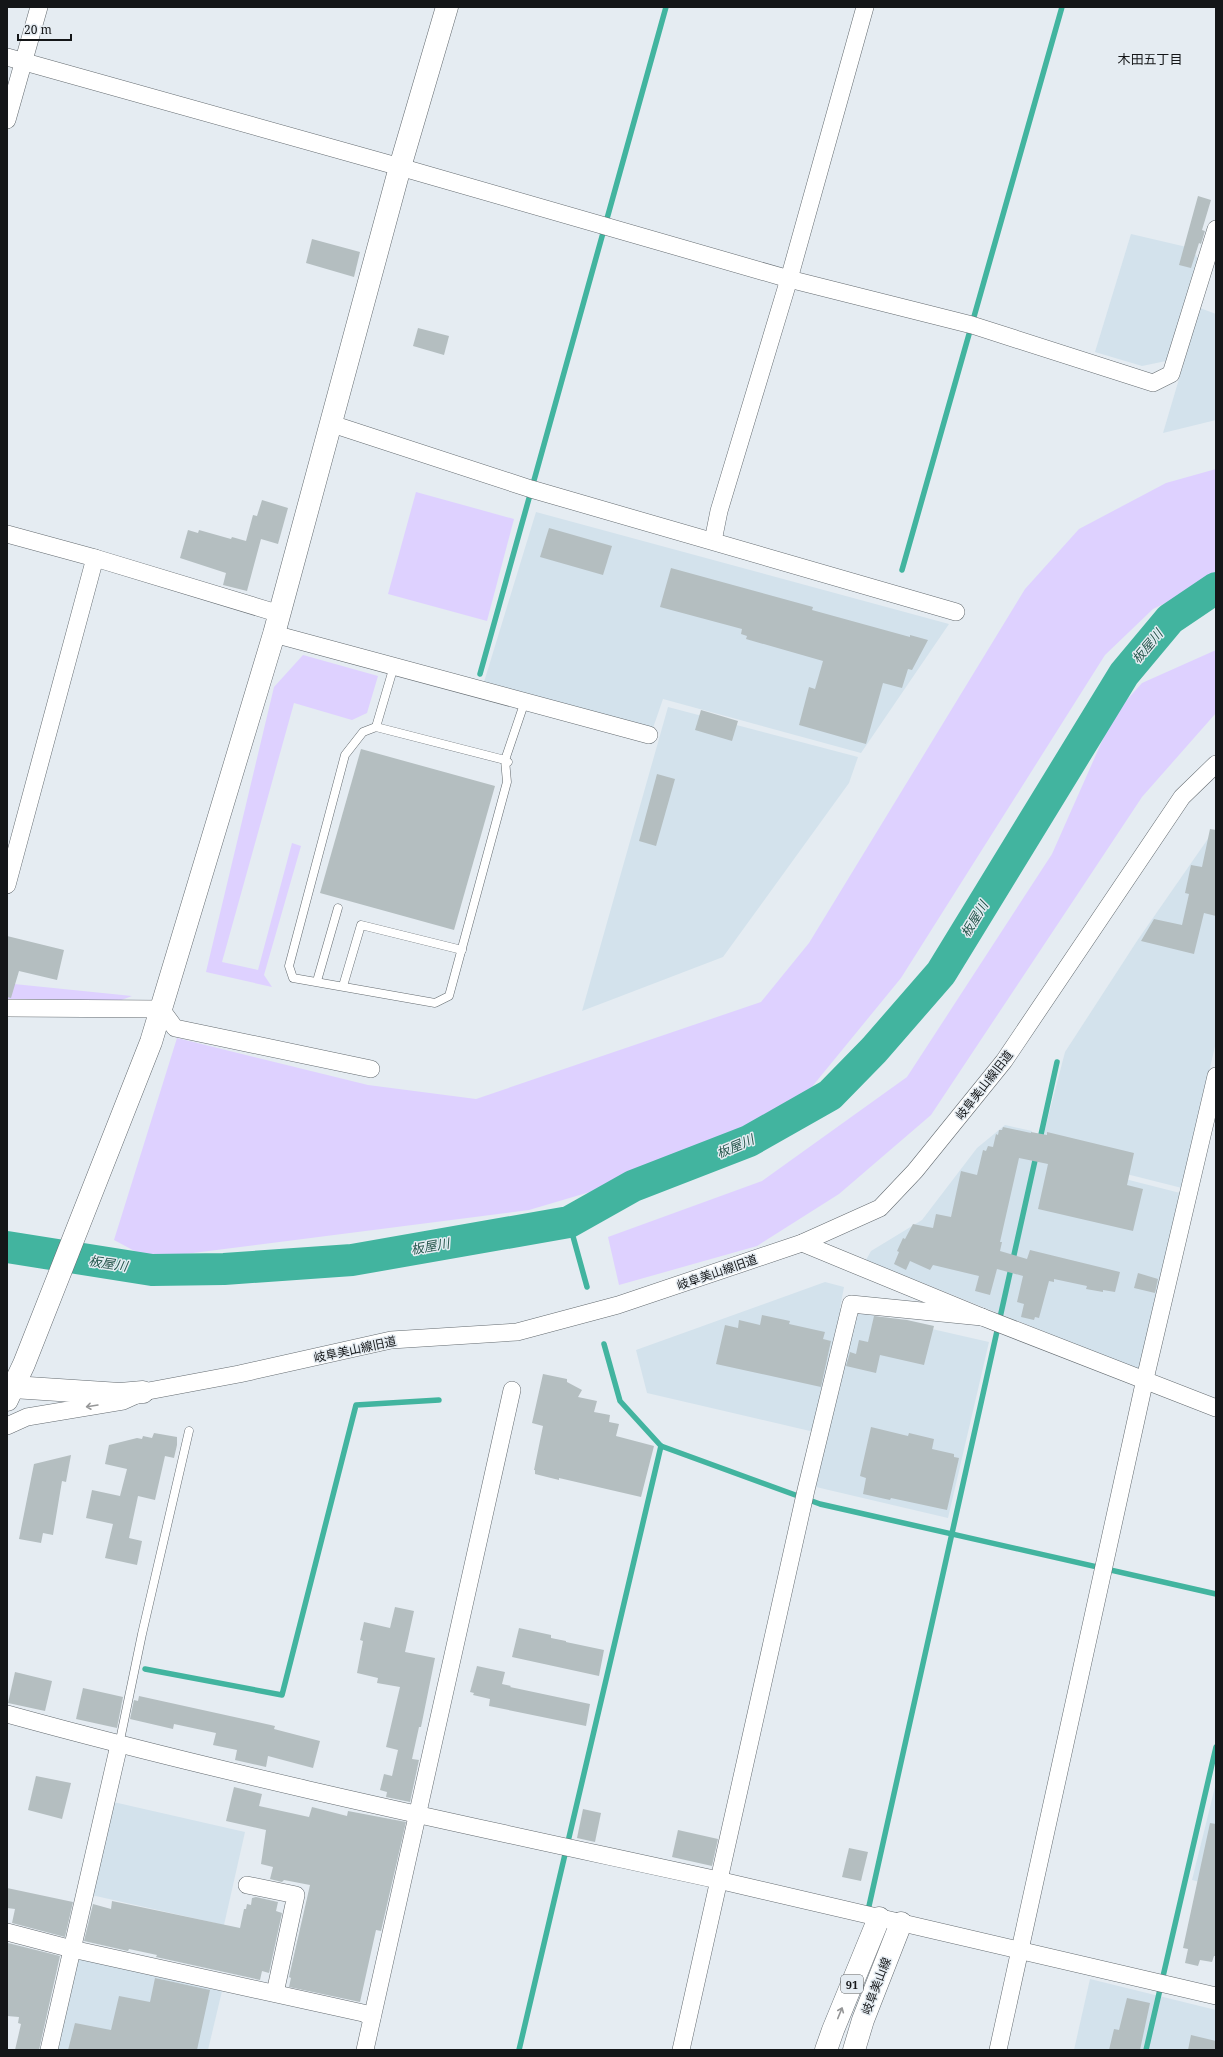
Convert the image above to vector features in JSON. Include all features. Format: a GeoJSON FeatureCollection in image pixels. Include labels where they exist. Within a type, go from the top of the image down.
{"type":"FeatureCollection","features":[{"type":"Feature","properties":{"kind":"street"},"geometry":{"type":"LineString","coordinates":[[7,120],[39,7]]}},
{"type":"Feature","properties":{"kind":"street"},"geometry":{"type":"LineString","coordinates":[[9,1391],[24,1364],[151,1042],[277,624],[400,167],[447,7]]}},
{"type":"Feature","properties":{"kind":"street"},"geometry":{"type":"LineString","coordinates":[[713,541],[719,511],[789,279],[865,7]]}},
{"type":"Feature","properties":{"kind":"street"},"geometry":{"type":"LineString","coordinates":[[7,57],[400,167],[789,279],[972,325],[1153,383],[1171,374],[1212,261],[1216,229]]}},
{"type":"Feature","properties":{"kind":"street"},"geometry":{"type":"LineString","coordinates":[[332,424],[530,489],[956,612]]}},
{"type":"Feature","properties":{"kind":"street"},"geometry":{"type":"LineString","coordinates":[[7,534],[95,558],[394,666],[649,735]]}},
{"type":"Feature","properties":{"kind":"street"},"geometry":{"type":"LineString","coordinates":[[7,884],[95,558]]}},
{"type":"Feature","properties":{"kind":"street","name":"岐阜美山線旧道"},"geometry":{"type":"LineString","coordinates":[[9,1391],[120,1394],[143,1392],[239,1374],[391,1340],[517,1332],[618,1305],[802,1243],[880,1208],[915,1171],[1004,1062],[1182,797],[1216,764]]}},
{"type":"Feature","properties":{"kind":"street"},"geometry":{"type":"LineString","coordinates":[[7,1008],[161,1009]]}},
{"type":"Feature","properties":{"kind":"street"},"geometry":{"type":"LineString","coordinates":[[161,1009],[175,1028],[371,1069]]}},
{"type":"Feature","properties":{"kind":"street"},"geometry":{"type":"LineString","coordinates":[[998,2050],[1145,1379],[1216,1076]]}},
{"type":"Feature","properties":{"kind":"street"},"geometry":{"type":"LineString","coordinates":[[802,1243],[982,1317],[1145,1379],[1216,1408]]}},
{"type":"Feature","properties":{"kind":"street"},"geometry":{"type":"LineString","coordinates":[[681,2050],[805,1498],[851,1304],[982,1317]]}},
{"type":"Feature","properties":{"kind":"street"},"geometry":{"type":"LineString","coordinates":[[365,2050],[512,1390]]}},
{"type":"Feature","properties":{"kind":"street"},"geometry":{"type":"LineString","coordinates":[[7,1426],[28,1417],[123,1401],[143,1392]]}},
{"type":"Feature","properties":{"kind":"street"},"geometry":{"type":"LineString","coordinates":[[7,1714],[119,1745],[417,1815],[719,1881],[1216,1996]]}},
{"type":"Feature","properties":{"kind":"street"},"geometry":{"type":"LineString","coordinates":[[49,2050],[119,1745]]}},
{"type":"Feature","properties":{"kind":"street"},"geometry":{"type":"LineString","coordinates":[[247,1885],[296,1895],[275,1993]]}},
{"type":"Feature","properties":{"kind":"street","name":"岐阜美山線"},"geometry":{"type":"LineString","coordinates":[[826,2050],[879,1918]]}},
{"type":"Feature","properties":{"kind":"street","name":"岐阜美山線"},"geometry":{"type":"LineString","coordinates":[[854,2050],[863,2020],[901,1923]]}},
{"type":"Feature","properties":{"kind":"street"},"geometry":{"type":"LineString","coordinates":[[7,1932],[72,1949],[363,2013],[372,2017]]}},
{"type":"Feature","properties":{"kind":"lane"},"geometry":{"type":"LineString","coordinates":[[376,727],[394,666]]}},
{"type":"Feature","properties":{"kind":"lane"},"geometry":{"type":"LineString","coordinates":[[506,761],[376,727],[363,732],[345,755],[289,966],[293,978],[317,981],[435,1003],[449,996],[508,782],[506,761],[525,701]]}},
{"type":"Feature","properties":{"kind":"lane"},"geometry":{"type":"LineString","coordinates":[[317,981],[338,908]]}},
{"type":"Feature","properties":{"kind":"lane"},"geometry":{"type":"LineString","coordinates":[[343,986],[360,925],[462,950]]}},
{"type":"Feature","properties":{"kind":"lane"},"geometry":{"type":"LineString","coordinates":[[119,1745],[142,1634],[189,1430]]}},
{"type":"Feature","properties":{"kind":"shaded area"},"geometry":{"type":"Polygon","coordinates":[[[1131,234],[1191,248],[1199,260],[1166,361],[1142,366],[1095,352],[1131,234]]]}},
{"type":"Feature","properties":{"kind":"shaded area"},"geometry":{"type":"Polygon","coordinates":[[[1200,308],[1216,314],[1216,420],[1163,433],[1200,308]]]}},
{"type":"Feature","properties":{"kind":"shaded area"},"geometry":{"type":"Polygon","coordinates":[[[1216,469],[1216,579],[1153,609],[1105,655],[901,978],[811,1088],[748,1129],[600,1189],[529,1210],[185,1254],[142,1255],[114,1240],[177,1038],[368,1085],[476,1099],[761,1002],[809,943],[1025,589],[1079,529],[1166,483],[1216,469]]]}},
{"type":"Feature","properties":{"kind":"shaded area"},"geometry":{"type":"Polygon","coordinates":[[[416,492],[514,519],[487,621],[388,594],[416,492]]]}},
{"type":"Feature","properties":{"kind":"shaded area"},"geometry":{"type":"Polygon","coordinates":[[[536,512],[949,624],[861,753],[663,699],[653,728],[484,682],[536,512]]]}},
{"type":"Feature","properties":{"kind":"shaded area"},"geometry":{"type":"Polygon","coordinates":[[[1216,650],[1216,713],[1142,797],[931,1115],[839,1194],[757,1246],[619,1285],[608,1237],[762,1181],[907,1077],[1052,854],[1114,714],[1142,683],[1216,650]]]}},
{"type":"Feature","properties":{"kind":"shaded area"},"geometry":{"type":"Polygon","coordinates":[[[303,655],[378,676],[367,713],[352,720],[294,703],[222,962],[258,970],[292,843],[301,846],[264,975],[272,987],[206,972],[274,687],[303,655]]]}},
{"type":"Feature","properties":{"kind":"shaded area"},"geometry":{"type":"Polygon","coordinates":[[[668,707],[858,757],[849,783],[723,957],[582,1011],[668,707]]]}},
{"type":"Feature","properties":{"kind":"shaded area"},"geometry":{"type":"Polygon","coordinates":[[[1212,833],[1216,834],[1216,1042],[1182,1188],[1039,1152],[1065,1052],[1137,941],[1212,833]]]}},
{"type":"Feature","properties":{"kind":"shaded area"},"geometry":{"type":"Polygon","coordinates":[[[7,983],[132,996],[108,1005],[7,1000],[7,983]]]}},
{"type":"Feature","properties":{"kind":"shaded area"},"geometry":{"type":"Polygon","coordinates":[[[1005,1125],[1032,1131],[1027,1154],[1184,1194],[1144,1364],[1137,1369],[866,1260],[871,1251],[922,1220],[977,1148],[1005,1125]]]}},
{"type":"Feature","properties":{"kind":"shaded area"},"geometry":{"type":"Polygon","coordinates":[[[825,1282],[844,1287],[840,1308],[989,1342],[948,1518],[816,1487],[827,1435],[647,1393],[636,1350],[825,1282]]]}},
{"type":"Feature","properties":{"kind":"shaded area"},"geometry":{"type":"Polygon","coordinates":[[[1216,1783],[1216,1886],[1192,1880],[1216,1783]]]}},
{"type":"Feature","properties":{"kind":"shaded area"},"geometry":{"type":"Polygon","coordinates":[[[109,1801],[245,1832],[224,1925],[87,1894],[109,1801]]]}},
{"type":"Feature","properties":{"kind":"shaded area"},"geometry":{"type":"Polygon","coordinates":[[[77,1957],[222,1991],[208,2050],[56,2050],[77,1957]]]}},
{"type":"Feature","properties":{"kind":"shaded area"},"geometry":{"type":"Polygon","coordinates":[[[1090,1979],[1216,2010],[1216,2050],[1074,2050],[1090,1979]]]}},
{"type":"Feature","properties":{"kind":"building"},"geometry":{"type":"Polygon","coordinates":[[[1198,196],[1211,200],[1202,230],[1205,231],[1201,244],[1199,243],[1191,268],[1179,265],[1198,196]]]}},
{"type":"Feature","properties":{"kind":"building"},"geometry":{"type":"Polygon","coordinates":[[[312,239],[360,252],[354,277],[306,263],[312,239]]]}},
{"type":"Feature","properties":{"kind":"building"},"geometry":{"type":"Polygon","coordinates":[[[418,328],[449,336],[444,355],[413,346],[418,328]]]}},
{"type":"Feature","properties":{"kind":"building"},"geometry":{"type":"Polygon","coordinates":[[[262,500],[288,508],[278,544],[261,539],[247,591],[223,585],[226,573],[180,558],[188,530],[198,533],[199,530],[231,539],[232,537],[246,541],[253,515],[257,516],[262,500]]]}},
{"type":"Feature","properties":{"kind":"building"},"geometry":{"type":"Polygon","coordinates":[[[549,528],[612,546],[603,575],[540,557],[549,528]]]}},
{"type":"Feature","properties":{"kind":"building"},"geometry":{"type":"Polygon","coordinates":[[[671,568],[813,607],[812,610],[910,637],[910,635],[928,640],[912,670],[908,669],[902,688],[883,683],[866,744],[799,725],[809,687],[815,689],[823,661],[746,639],[747,636],[741,634],[742,629],[660,607],[671,568]]]}},
{"type":"Feature","properties":{"kind":"building"},"geometry":{"type":"Polygon","coordinates":[[[701,710],[738,721],[732,741],[695,730],[701,710]]]}},
{"type":"Feature","properties":{"kind":"building"},"geometry":{"type":"Polygon","coordinates":[[[361,749],[495,786],[454,930],[320,893],[361,749]]]}},
{"type":"Feature","properties":{"kind":"building"},"geometry":{"type":"Polygon","coordinates":[[[657,774],[675,779],[656,846],[639,841],[657,774]]]}},
{"type":"Feature","properties":{"kind":"building"},"geometry":{"type":"Polygon","coordinates":[[[1210,829],[1216,830],[1216,916],[1204,913],[1194,954],[1141,941],[1154,919],[1182,925],[1189,894],[1185,893],[1191,865],[1202,867],[1210,829]]]}},
{"type":"Feature","properties":{"kind":"building"},"geometry":{"type":"Polygon","coordinates":[[[7,936],[64,950],[57,980],[19,971],[11,998],[7,997],[7,936]]]}},
{"type":"Feature","properties":{"kind":"building"},"geometry":{"type":"Polygon","coordinates":[[[1003,1127],[1047,1135],[1047,1132],[1134,1153],[1127,1185],[1143,1189],[1133,1231],[1038,1209],[1048,1164],[1019,1158],[1000,1242],[1002,1242],[1000,1251],[1027,1259],[1030,1250],[1120,1272],[1115,1292],[1103,1290],[1103,1292],[1086,1289],[1087,1286],[1054,1279],[1054,1282],[1049,1281],[1039,1318],[1035,1317],[1034,1320],[1021,1317],[1024,1304],[1017,1302],[1023,1276],[997,1269],[990,1295],[975,1291],[979,1276],[933,1265],[930,1270],[910,1261],[906,1270],[894,1264],[899,1252],[897,1251],[903,1238],[905,1239],[913,1224],[933,1228],[936,1214],[951,1217],[961,1171],[977,1175],[983,1150],[986,1151],[988,1146],[993,1147],[996,1134],[998,1135],[999,1130],[1002,1130],[1003,1127]]]}},
{"type":"Feature","properties":{"kind":"building"},"geometry":{"type":"Polygon","coordinates":[[[1138,1273],[1158,1279],[1155,1293],[1134,1288],[1138,1273]]]}},
{"type":"Feature","properties":{"kind":"building"},"geometry":{"type":"Polygon","coordinates":[[[762,1315],[790,1321],[789,1324],[825,1332],[823,1339],[831,1341],[821,1387],[716,1364],[725,1325],[738,1328],[739,1320],[760,1325],[762,1315]]]}},
{"type":"Feature","properties":{"kind":"building"},"geometry":{"type":"Polygon","coordinates":[[[874,1316],[907,1320],[934,1326],[924,1365],[880,1355],[876,1373],[846,1366],[850,1352],[856,1354],[859,1340],[868,1342],[874,1316]]]}},
{"type":"Feature","properties":{"kind":"building"},"geometry":{"type":"Polygon","coordinates":[[[543,1374],[567,1379],[567,1382],[582,1390],[578,1397],[597,1401],[594,1412],[610,1415],[609,1422],[619,1424],[616,1436],[654,1446],[641,1497],[535,1474],[534,1470],[543,1426],[532,1423],[543,1374]]]}},
{"type":"Feature","properties":{"kind":"building"},"geometry":{"type":"Polygon","coordinates":[[[871,1427],[908,1436],[909,1433],[934,1439],[932,1449],[954,1454],[954,1457],[959,1458],[947,1510],[891,1498],[890,1500],[863,1494],[866,1478],[860,1476],[871,1427]]]}},
{"type":"Feature","properties":{"kind":"building"},"geometry":{"type":"Polygon","coordinates":[[[154,1433],[177,1437],[177,1445],[174,1458],[165,1456],[155,1500],[138,1496],[129,1538],[142,1541],[137,1565],[105,1558],[113,1524],[86,1518],[92,1490],[120,1496],[127,1469],[105,1464],[109,1445],[137,1438],[142,1439],[143,1436],[152,1438],[154,1433]]]}},
{"type":"Feature","properties":{"kind":"building"},"geometry":{"type":"Polygon","coordinates":[[[71,1455],[66,1482],[62,1481],[53,1535],[43,1533],[41,1543],[19,1539],[34,1464],[71,1455]]]}},
{"type":"Feature","properties":{"kind":"building"},"geometry":{"type":"Polygon","coordinates":[[[395,1607],[414,1611],[405,1652],[435,1658],[421,1727],[419,1727],[412,1759],[419,1760],[410,1802],[386,1797],[387,1792],[380,1790],[384,1774],[392,1776],[398,1750],[386,1747],[400,1687],[377,1683],[378,1678],[357,1673],[363,1641],[360,1640],[364,1622],[390,1628],[395,1607]]]}},
{"type":"Feature","properties":{"kind":"building"},"geometry":{"type":"Polygon","coordinates":[[[519,1628],[551,1635],[551,1638],[566,1642],[604,1650],[599,1676],[512,1657],[519,1628]]]}},
{"type":"Feature","properties":{"kind":"building"},"geometry":{"type":"Polygon","coordinates":[[[477,1666],[505,1672],[502,1684],[511,1686],[510,1687],[590,1704],[586,1726],[489,1706],[490,1699],[473,1695],[474,1693],[470,1692],[477,1666]]]}},
{"type":"Feature","properties":{"kind":"building"},"geometry":{"type":"Polygon","coordinates":[[[15,1672],[52,1681],[45,1711],[8,1703],[15,1672]]]}},
{"type":"Feature","properties":{"kind":"building"},"geometry":{"type":"Polygon","coordinates":[[[83,1688],[123,1697],[117,1728],[76,1719],[83,1688]]]}},
{"type":"Feature","properties":{"kind":"building"},"geometry":{"type":"Polygon","coordinates":[[[139,1696],[275,1726],[274,1729],[320,1741],[313,1768],[268,1756],[266,1767],[235,1760],[237,1750],[213,1745],[216,1733],[174,1724],[173,1729],[130,1719],[134,1700],[138,1701],[139,1696]]]}},
{"type":"Feature","properties":{"kind":"building"},"geometry":{"type":"Polygon","coordinates":[[[36,1776],[71,1783],[62,1819],[28,1810],[36,1776]]]}},
{"type":"Feature","properties":{"kind":"building"},"geometry":{"type":"Polygon","coordinates":[[[234,1787],[262,1794],[259,1806],[309,1817],[312,1807],[347,1816],[348,1811],[406,1822],[381,1931],[376,1930],[360,2002],[289,1987],[291,1978],[289,1977],[310,1885],[270,1879],[273,1867],[261,1864],[266,1830],[226,1821],[234,1787]]]}},
{"type":"Feature","properties":{"kind":"building"},"geometry":{"type":"Polygon","coordinates":[[[583,1809],[601,1813],[595,1842],[577,1838],[583,1809]]]}},
{"type":"Feature","properties":{"kind":"building"},"geometry":{"type":"Polygon","coordinates":[[[1210,1823],[1216,1824],[1216,1956],[1214,1956],[1212,1962],[1200,1960],[1198,1966],[1185,1963],[1188,1949],[1183,1948],[1210,1823]]]}},
{"type":"Feature","properties":{"kind":"building"},"geometry":{"type":"Polygon","coordinates":[[[678,1830],[718,1839],[712,1866],[672,1857],[678,1830]]]}},
{"type":"Feature","properties":{"kind":"building"},"geometry":{"type":"Polygon","coordinates":[[[849,1848],[868,1852],[861,1881],[842,1877],[849,1848]]]}},
{"type":"Feature","properties":{"kind":"building"},"geometry":{"type":"Polygon","coordinates":[[[7,1888],[73,1902],[65,1937],[12,1923],[15,1909],[7,1908],[7,1888]]]}},
{"type":"Feature","properties":{"kind":"building"},"geometry":{"type":"Polygon","coordinates":[[[256,1897],[278,1902],[276,1911],[282,1913],[269,1973],[262,1971],[260,1980],[156,1957],[157,1955],[129,1949],[128,1951],[84,1941],[93,1904],[111,1909],[112,1901],[240,1928],[244,1909],[246,1909],[247,1904],[251,1905],[252,1898],[256,1897]]]}},
{"type":"Feature","properties":{"kind":"building"},"geometry":{"type":"Polygon","coordinates":[[[8,1943],[60,1956],[39,2050],[15,2050],[21,2024],[18,2023],[19,2017],[7,2016],[8,1943]]]}},
{"type":"Feature","properties":{"kind":"building"},"geometry":{"type":"Polygon","coordinates":[[[155,1978],[210,1990],[197,2050],[68,2050],[75,2023],[111,2030],[119,1996],[150,2002],[155,1978]]]}},
{"type":"Feature","properties":{"kind":"building"},"geometry":{"type":"Polygon","coordinates":[[[1127,1998],[1150,2003],[1140,2050],[1109,2050],[1114,2029],[1119,2030],[1127,1998]]]}},
{"type":"Feature","properties":{"kind":"building"},"geometry":{"type":"Polygon","coordinates":[[[1191,2035],[1216,2041],[1216,2050],[1188,2050],[1191,2035]]]}},
{"type":"Feature","properties":{"kind":"waterway"},"geometry":{"type":"LineString","coordinates":[[480,674],[666,7]]}},
{"type":"Feature","properties":{"kind":"waterway"},"geometry":{"type":"LineString","coordinates":[[902,570],[1062,7]]}},
{"type":"Feature","properties":{"kind":"waterway","name":"板屋川"},"geometry":{"type":"LineString","coordinates":[[7,1247],[152,1270],[224,1269],[352,1260],[569,1222],[633,1186],[749,1141],[830,1095],[874,1050],[941,973],[1124,674],[1170,619],[1216,588]]}},
{"type":"Feature","properties":{"kind":"waterway"},"geometry":{"type":"LineString","coordinates":[[1040,1139],[1057,1062]]}},
{"type":"Feature","properties":{"kind":"waterway"},"geometry":{"type":"LineString","coordinates":[[869,1906],[1036,1156]]}},
{"type":"Feature","properties":{"kind":"waterway"},"geometry":{"type":"LineString","coordinates":[[569,1222],[587,1287]]}},
{"type":"Feature","properties":{"kind":"waterway"},"geometry":{"type":"LineString","coordinates":[[604,1344],[620,1401],[661,1446],[820,1504],[1216,1594]]}},
{"type":"Feature","properties":{"kind":"waterway"},"geometry":{"type":"LineString","coordinates":[[145,1669],[282,1695],[356,1405],[439,1400]]}},
{"type":"Feature","properties":{"kind":"waterway"},"geometry":{"type":"LineString","coordinates":[[519,2050],[661,1446]]}},
{"type":"Feature","properties":{"kind":"waterway"},"geometry":{"type":"LineString","coordinates":[[1146,2050],[1216,1747]]}},
{"type":"Feature","properties":{"kind":"district","name":"木田五丁目"},"geometry":{"type":"Point","coordinates":[1150,59]}}]}
